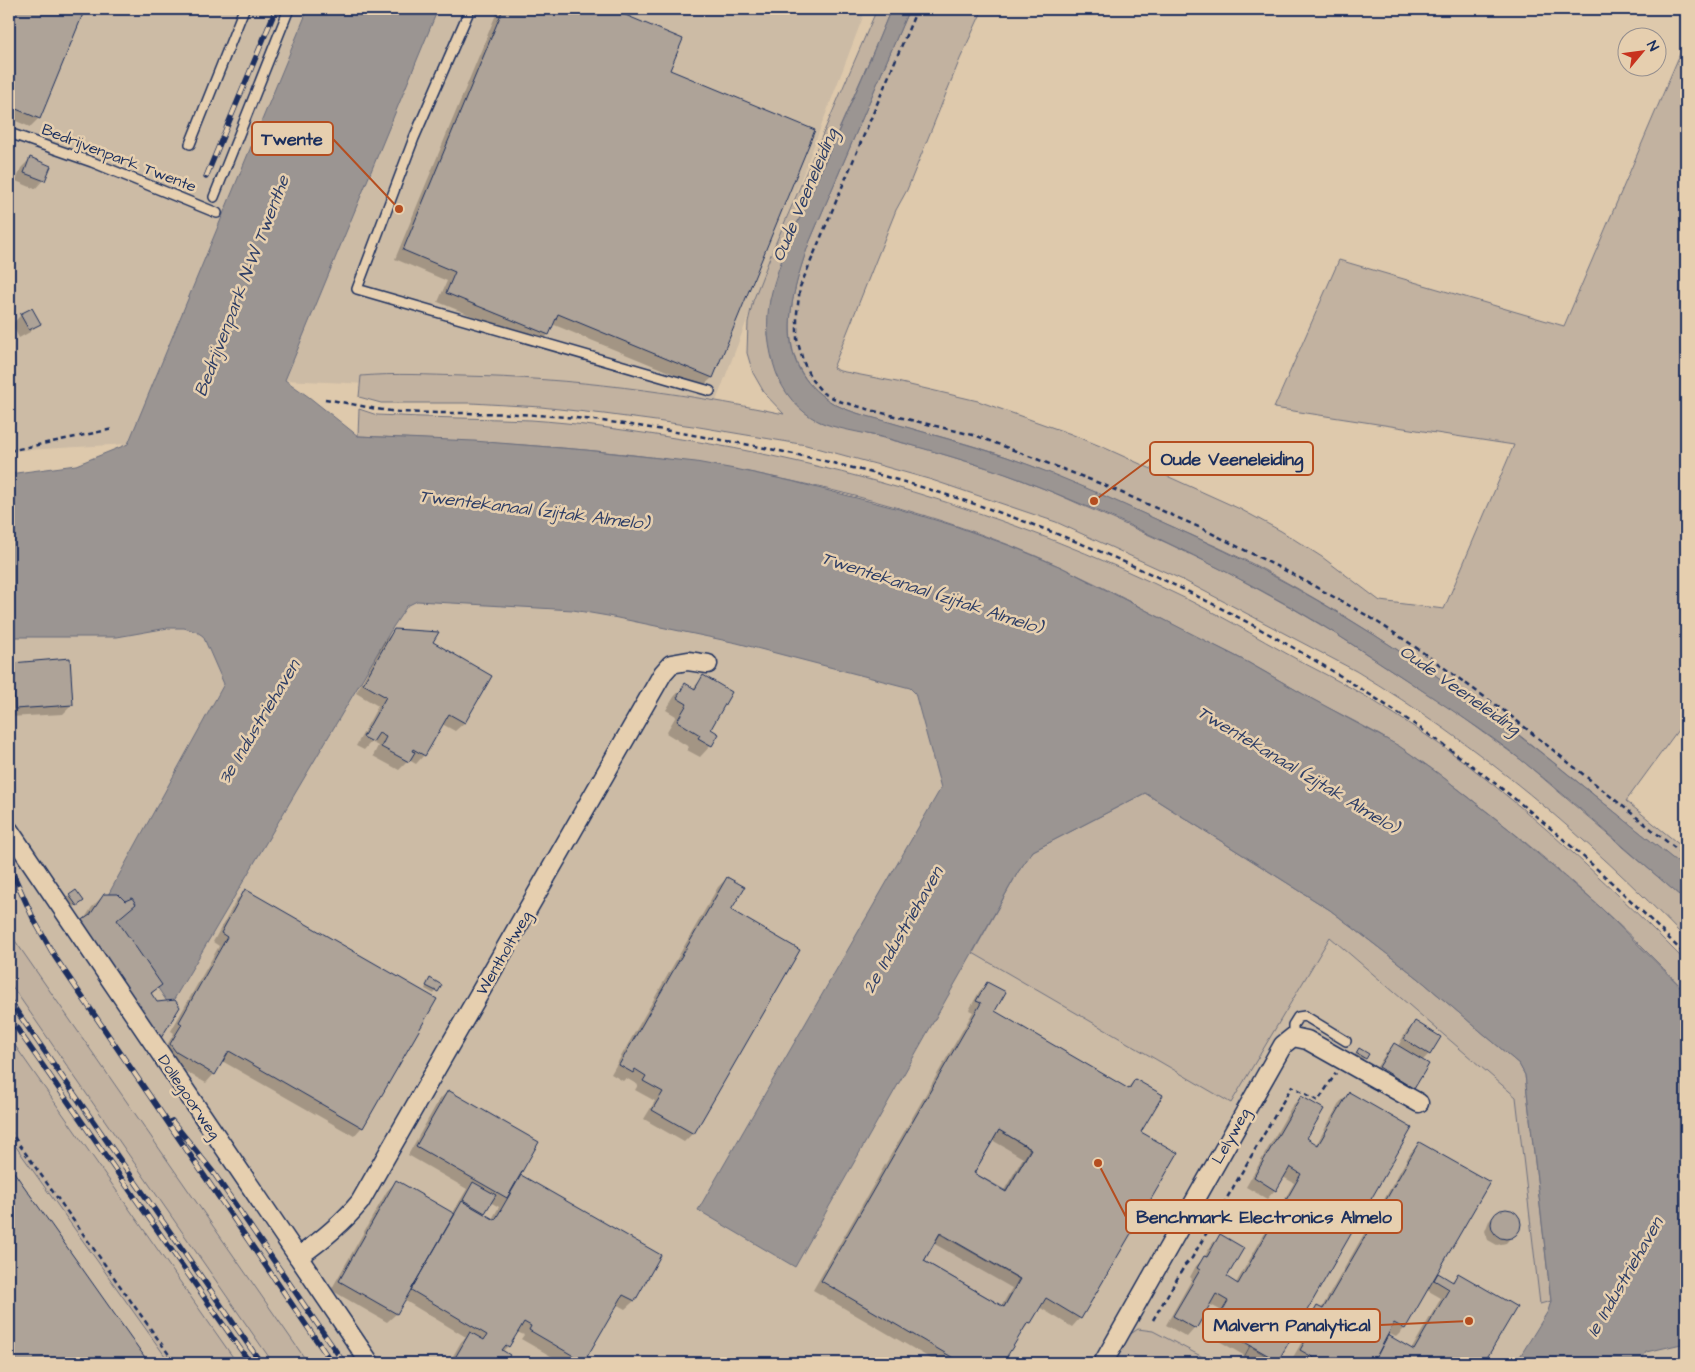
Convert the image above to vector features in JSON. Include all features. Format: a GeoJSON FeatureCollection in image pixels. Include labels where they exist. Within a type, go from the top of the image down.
{"type":"FeatureCollection","features":[{"type":"Feature","properties":{"kind":"street","name":"Wentholtweg"},"geometry":{"type":"LineString","coordinates":[[298,1257],[335,1229],[360,1202],[662,672],[672,664],[688,661],[708,664]]}},
{"type":"Feature","properties":{"kind":"street","name":"Dollegoorweg"},"geometry":{"type":"LineString","coordinates":[[9,830],[370,1363]]}},
{"type":"Feature","properties":{"kind":"street"},"geometry":{"type":"LineString","coordinates":[[1293,1037],[1307,1040],[1419,1103]]}},
{"type":"Feature","properties":{"kind":"street","name":"Lelyweg"},"geometry":{"type":"LineString","coordinates":[[1103,1363],[1283,1045],[1293,1037]]}},
{"type":"Feature","properties":{"kind":"lane"},"geometry":{"type":"LineString","coordinates":[[190,144],[244,9]]}},
{"type":"Feature","properties":{"kind":"lane"},"geometry":{"type":"LineString","coordinates":[[214,197],[289,9]]}},
{"type":"Feature","properties":{"kind":"lane"},"geometry":{"type":"LineString","coordinates":[[470,9],[414,138],[357,289],[710,391]]}},
{"type":"Feature","properties":{"kind":"lane","name":"Bedrijvenpark Twente"},"geometry":{"type":"LineString","coordinates":[[9,133],[92,162],[217,213]]}},
{"type":"Feature","properties":{"kind":"lane"},"geometry":{"type":"LineString","coordinates":[[1293,1037],[1293,1025],[1298,1017],[1305,1016],[1346,1041]]}},
{"type":"Feature","properties":{"kind":"path"},"geometry":{"type":"LineString","coordinates":[[917,9],[800,287],[797,339],[810,379],[823,393],[839,400],[977,436],[1104,484],[1202,528],[1296,576],[1368,616],[1411,644],[1507,713],[1686,857]]}},
{"type":"Feature","properties":{"kind":"path"},"geometry":{"type":"LineString","coordinates":[[325,398],[397,412],[539,415],[713,438],[856,469],[989,508],[1054,532],[1181,588],[1316,660],[1370,694],[1447,746],[1529,810],[1584,858],[1686,956]]}},
{"type":"Feature","properties":{"kind":"path"},"geometry":{"type":"LineString","coordinates":[[9,451],[113,429]]}},
{"type":"Feature","properties":{"kind":"path"},"geometry":{"type":"LineString","coordinates":[[1153,1320],[1185,1265],[1192,1258],[1292,1086],[1318,1101],[1343,1061]]}},
{"type":"Feature","properties":{"kind":"path"},"geometry":{"type":"LineString","coordinates":[[9,1130],[175,1363]]}},
{"type":"Feature","properties":{"kind":"shaded area"},"geometry":{"type":"Polygon","coordinates":[[[9,9],[866,9],[716,401],[285,380],[128,444],[9,451],[9,9]]]}},
{"type":"Feature","properties":{"kind":"shaded area"},"geometry":{"type":"Polygon","coordinates":[[[877,9],[891,9],[795,229],[777,276],[770,301],[768,335],[771,352],[781,383],[790,397],[820,422],[923,448],[998,471],[1050,491],[1225,571],[1336,634],[1457,713],[1524,762],[1686,901],[1686,939],[1610,864],[1530,794],[1445,729],[1401,699],[1356,671],[1183,580],[1056,522],[932,480],[806,445],[693,426],[541,407],[471,403],[381,403],[359,397],[361,376],[412,374],[503,377],[584,383],[665,393],[784,414],[765,394],[753,373],[747,353],[748,322],[753,301],[774,247],[877,9]]]}},
{"type":"Feature","properties":{"kind":"shaded area"},"geometry":{"type":"Polygon","coordinates":[[[909,9],[983,9],[960,59],[907,190],[896,210],[833,368],[978,401],[1071,434],[1240,509],[1281,531],[1322,557],[1380,601],[1444,609],[1514,445],[1274,408],[1339,260],[1564,326],[1686,40],[1686,719],[1626,801],[1686,850],[1686,870],[1554,762],[1490,713],[1367,630],[1253,564],[1205,541],[1037,468],[979,448],[853,412],[824,398],[816,391],[803,375],[795,357],[791,339],[790,320],[797,281],[809,243],[909,9]]]}},
{"type":"Feature","properties":{"kind":"shaded area"},"geometry":{"type":"Polygon","coordinates":[[[359,409],[377,415],[531,420],[597,426],[734,448],[877,482],[948,503],[1017,526],[1085,553],[1218,615],[1350,687],[1407,722],[1463,761],[1522,808],[1578,858],[1686,962],[1686,992],[1641,946],[1569,879],[1494,817],[1411,754],[1242,659],[1063,568],[997,540],[928,516],[822,488],[734,469],[627,454],[574,449],[358,436],[359,409]]]}},
{"type":"Feature","properties":{"kind":"shaded area"},"geometry":{"type":"Polygon","coordinates":[[[588,577],[1072,728],[1284,881],[1686,1231],[1686,1363],[9,1363],[9,594],[588,577]]]}},
{"type":"Feature","properties":{"kind":"shaded area"},"geometry":{"type":"Polygon","coordinates":[[[1145,793],[1330,910],[1418,978],[1519,1064],[1525,1075],[1551,1301],[1540,1304],[1516,1097],[1330,937],[1231,1103],[973,953],[1018,872],[1033,851],[1145,793]]]}},
{"type":"Feature","properties":{"kind":"shaded area"},"geometry":{"type":"Polygon","coordinates":[[[9,932],[308,1363],[273,1363],[9,982],[9,932]]]}},
{"type":"Feature","properties":{"kind":"shaded area"},"geometry":{"type":"Polygon","coordinates":[[[9,1037],[237,1363],[170,1363],[9,1137],[9,1037]]]}},
{"type":"Feature","properties":{"kind":"shaded area"},"geometry":{"type":"Polygon","coordinates":[[[999,1130],[1030,1149],[1006,1191],[974,1173],[999,1130]]]}},
{"type":"Feature","properties":{"kind":"shaded area"},"geometry":{"type":"Polygon","coordinates":[[[940,1234],[1019,1279],[1004,1307],[924,1261],[940,1234]]]}},
{"type":"Feature","properties":{"kind":"shaded area"},"geometry":{"type":"Polygon","coordinates":[[[1138,1329],[1153,1331],[1214,1363],[1111,1363],[1126,1337],[1138,1329]]]}},
{"type":"Feature","properties":{"kind":"shaded area"},"geometry":{"type":"Polygon","coordinates":[[[1250,1346],[1278,1363],[1250,1363],[1245,1360],[1244,1357],[1250,1346]]]}},
{"type":"Feature","properties":{"kind":"water"},"geometry":{"type":"Polygon","coordinates":[[[308,9],[438,9],[285,380],[358,436],[474,441],[586,450],[696,462],[791,481],[899,509],[955,526],[1011,546],[1061,567],[1249,663],[1399,746],[1439,774],[1510,830],[1600,907],[1686,992],[1686,1343],[1646,1352],[1640,1363],[1516,1363],[1548,1311],[1551,1301],[1525,1075],[1519,1064],[1418,978],[1330,910],[1145,793],[1033,851],[1018,872],[795,1267],[698,1210],[941,788],[915,693],[910,688],[737,643],[573,610],[417,601],[407,606],[170,1006],[105,909],[107,897],[224,684],[203,636],[184,628],[168,628],[117,637],[9,637],[9,474],[76,465],[128,444],[308,9]]]}},
{"type":"Feature","properties":{"kind":"water"},"geometry":{"type":"Polygon","coordinates":[[[891,9],[909,9],[809,243],[792,302],[791,342],[796,361],[805,378],[820,394],[835,405],[862,415],[1007,457],[1102,495],[1256,567],[1345,617],[1490,713],[1686,869],[1686,901],[1566,797],[1496,741],[1364,652],[1293,608],[1227,572],[1091,508],[1022,480],[952,457],[882,437],[824,424],[804,412],[792,400],[779,379],[769,345],[768,318],[770,300],[778,270],[790,241],[891,9]]]}},
{"type":"Feature","properties":{"kind":"building"},"geometry":{"type":"Polygon","coordinates":[[[9,9],[85,9],[40,119],[9,106],[9,9]]]}},
{"type":"Feature","properties":{"kind":"building"},"geometry":{"type":"Polygon","coordinates":[[[503,9],[611,9],[683,39],[670,70],[815,130],[713,378],[558,314],[549,335],[446,293],[455,272],[403,250],[503,9]]]}},
{"type":"Feature","properties":{"kind":"building"},"geometry":{"type":"Polygon","coordinates":[[[30,157],[51,166],[45,181],[24,173],[30,157]]]}},
{"type":"Feature","properties":{"kind":"building"},"geometry":{"type":"Polygon","coordinates":[[[32,308],[41,324],[29,330],[20,314],[32,308]]]}},
{"type":"Feature","properties":{"kind":"building"},"geometry":{"type":"Polygon","coordinates":[[[394,629],[439,632],[433,642],[492,676],[465,723],[449,714],[425,756],[413,749],[412,751],[415,752],[409,762],[381,747],[386,737],[379,733],[373,742],[363,737],[386,697],[363,684],[394,629]]]}},
{"type":"Feature","properties":{"kind":"building"},"geometry":{"type":"Polygon","coordinates":[[[70,658],[73,705],[15,709],[12,663],[70,658]]]}},
{"type":"Feature","properties":{"kind":"building"},"geometry":{"type":"Polygon","coordinates":[[[703,675],[732,692],[711,729],[719,734],[712,746],[698,738],[700,735],[677,721],[687,704],[677,698],[685,683],[695,689],[703,675]]]}},
{"type":"Feature","properties":{"kind":"building"},"geometry":{"type":"Polygon","coordinates":[[[727,877],[745,887],[731,910],[800,950],[694,1134],[652,1110],[663,1092],[643,1081],[646,1076],[635,1069],[633,1073],[619,1065],[727,877]]]}},
{"type":"Feature","properties":{"kind":"building"},"geometry":{"type":"Polygon","coordinates":[[[245,889],[437,999],[363,1128],[229,1051],[215,1075],[176,1052],[170,1044],[182,1024],[179,1022],[227,937],[221,933],[245,889]]]}},
{"type":"Feature","properties":{"kind":"building"},"geometry":{"type":"Polygon","coordinates":[[[76,890],[84,901],[77,906],[69,895],[76,890]]]}},
{"type":"Feature","properties":{"kind":"building"},"geometry":{"type":"Polygon","coordinates":[[[104,894],[118,894],[125,901],[132,898],[136,904],[117,920],[162,985],[151,993],[157,1002],[175,1000],[180,1007],[161,1038],[81,921],[90,915],[104,894]]]}},
{"type":"Feature","properties":{"kind":"building"},"geometry":{"type":"Polygon","coordinates":[[[430,978],[442,985],[438,992],[426,986],[430,978]]]}},
{"type":"Feature","properties":{"kind":"building"},"geometry":{"type":"Polygon","coordinates":[[[987,982],[1006,992],[995,1011],[1129,1089],[1135,1079],[1163,1095],[1141,1132],[1178,1153],[1081,1319],[1046,1298],[1031,1323],[1028,1322],[1003,1363],[962,1363],[821,1281],[981,1003],[976,1001],[987,982]],[[999,1130],[974,1173],[1006,1192],[1031,1149],[999,1130]],[[940,1233],[924,1261],[1004,1307],[1020,1279],[940,1233]]]}},
{"type":"Feature","properties":{"kind":"building"},"geometry":{"type":"Polygon","coordinates":[[[1415,1021],[1441,1037],[1430,1055],[1404,1039],[1415,1021]]]}},
{"type":"Feature","properties":{"kind":"building"},"geometry":{"type":"Polygon","coordinates":[[[1394,1043],[1429,1064],[1414,1089],[1379,1067],[1394,1043]]]}},
{"type":"Feature","properties":{"kind":"building"},"geometry":{"type":"Polygon","coordinates":[[[1359,1048],[1369,1054],[1366,1059],[1356,1053],[1359,1048]]]}},
{"type":"Feature","properties":{"kind":"building"},"geometry":{"type":"Polygon","coordinates":[[[448,1090],[539,1142],[507,1198],[416,1146],[448,1090]]]}},
{"type":"Feature","properties":{"kind":"building"},"geometry":{"type":"Polygon","coordinates":[[[1349,1092],[1412,1128],[1278,1361],[1214,1325],[1228,1301],[1216,1294],[1196,1329],[1173,1316],[1200,1270],[1197,1268],[1204,1256],[1207,1257],[1220,1234],[1244,1248],[1227,1277],[1238,1284],[1301,1174],[1290,1167],[1276,1191],[1254,1177],[1301,1096],[1324,1109],[1307,1138],[1318,1145],[1349,1092]]]}},
{"type":"Feature","properties":{"kind":"building"},"geometry":{"type":"Polygon","coordinates":[[[1419,1142],[1490,1182],[1405,1329],[1394,1323],[1373,1363],[1323,1363],[1300,1350],[1319,1317],[1313,1313],[1317,1306],[1323,1309],[1377,1216],[1371,1212],[1377,1201],[1383,1205],[1419,1142]]]}},
{"type":"Feature","properties":{"kind":"building"},"geometry":{"type":"Polygon","coordinates":[[[9,1165],[149,1363],[9,1363],[9,1165]]]}},
{"type":"Feature","properties":{"kind":"building"},"geometry":{"type":"Polygon","coordinates":[[[521,1175],[661,1255],[635,1301],[623,1295],[584,1362],[529,1330],[531,1326],[524,1322],[509,1347],[506,1345],[502,1350],[510,1355],[505,1363],[452,1363],[470,1332],[484,1340],[487,1335],[411,1290],[462,1201],[495,1220],[521,1175]]]}},
{"type":"Feature","properties":{"kind":"building"},"geometry":{"type":"Polygon","coordinates":[[[396,1180],[455,1214],[397,1314],[339,1281],[396,1180]]]}},
{"type":"Feature","properties":{"kind":"building"},"geometry":{"type":"Polygon","coordinates":[[[473,1182],[496,1195],[485,1213],[463,1200],[473,1182]]]}},
{"type":"Feature","properties":{"kind":"building"},"geometry":{"type":"Polygon","coordinates":[[[1506,1209],[1517,1213],[1521,1224],[1517,1235],[1506,1239],[1495,1235],[1491,1224],[1495,1213],[1506,1209]]]}},
{"type":"Feature","properties":{"kind":"building"},"geometry":{"type":"Polygon","coordinates":[[[1438,1273],[1453,1282],[1458,1273],[1517,1307],[1484,1363],[1380,1363],[1375,1360],[1388,1335],[1414,1350],[1449,1289],[1434,1280],[1438,1273]]]}},
{"type":"Feature","properties":{"kind":"railway"},"geometry":{"type":"LineString","coordinates":[[206,177],[276,9]]}},
{"type":"Feature","properties":{"kind":"railway"},"geometry":{"type":"LineString","coordinates":[[9,865],[34,920],[55,957],[332,1363]]}},
{"type":"Feature","properties":{"kind":"railway"},"geometry":{"type":"LineString","coordinates":[[9,1000],[261,1363]]}},
{"type":"Feature","properties":{"kind":"railway"},"geometry":{"type":"LineString","coordinates":[[9,1017],[250,1363]]}},
{"type":"Feature","properties":{"kind":"railway"},"geometry":{"type":"LineString","coordinates":[[172,1121],[213,1172],[344,1363]]}},
{"type":"Feature","properties":{"kind":"place","name":"Twente"},"geometry":{"type":"Point","coordinates":[399,209]}},
{"type":"Feature","properties":{"kind":"place","name":"Oude Veeneleiding"},"geometry":{"type":"Point","coordinates":[1094,501]}},
{"type":"Feature","properties":{"kind":"place","name":"Benchmark Electronics Almelo"},"geometry":{"type":"Point","coordinates":[1098,1163]}},
{"type":"Feature","properties":{"kind":"place","name":"Malvern Panalytical"},"geometry":{"type":"Point","coordinates":[1469,1321]}},
{"type":"Feature","properties":{"kind":"water label","name":"Bedrijvenpark N-W Twenthe"},"geometry":{"type":"Point","coordinates":[242,286]}},
{"type":"Feature","properties":{"kind":"water label","name":"Twentekanaal (zijtak Almelo)"},"geometry":{"type":"Point","coordinates":[534,510]}},
{"type":"Feature","properties":{"kind":"water label","name":"Twentekanaal (zijtak Almelo)"},"geometry":{"type":"Point","coordinates":[932,593]}},
{"type":"Feature","properties":{"kind":"water label","name":"3e Industriehaven"},"geometry":{"type":"Point","coordinates":[259,722]}},
{"type":"Feature","properties":{"kind":"water label","name":"Twentekanaal (zijtak Almelo)"},"geometry":{"type":"Point","coordinates":[1298,770]}},
{"type":"Feature","properties":{"kind":"water label","name":"2e Industriehaven"},"geometry":{"type":"Point","coordinates":[903,930]}},
{"type":"Feature","properties":{"kind":"water label","name":"1e Industriehaven"},"geometry":{"type":"Point","coordinates":[1625,1277]}}]}
